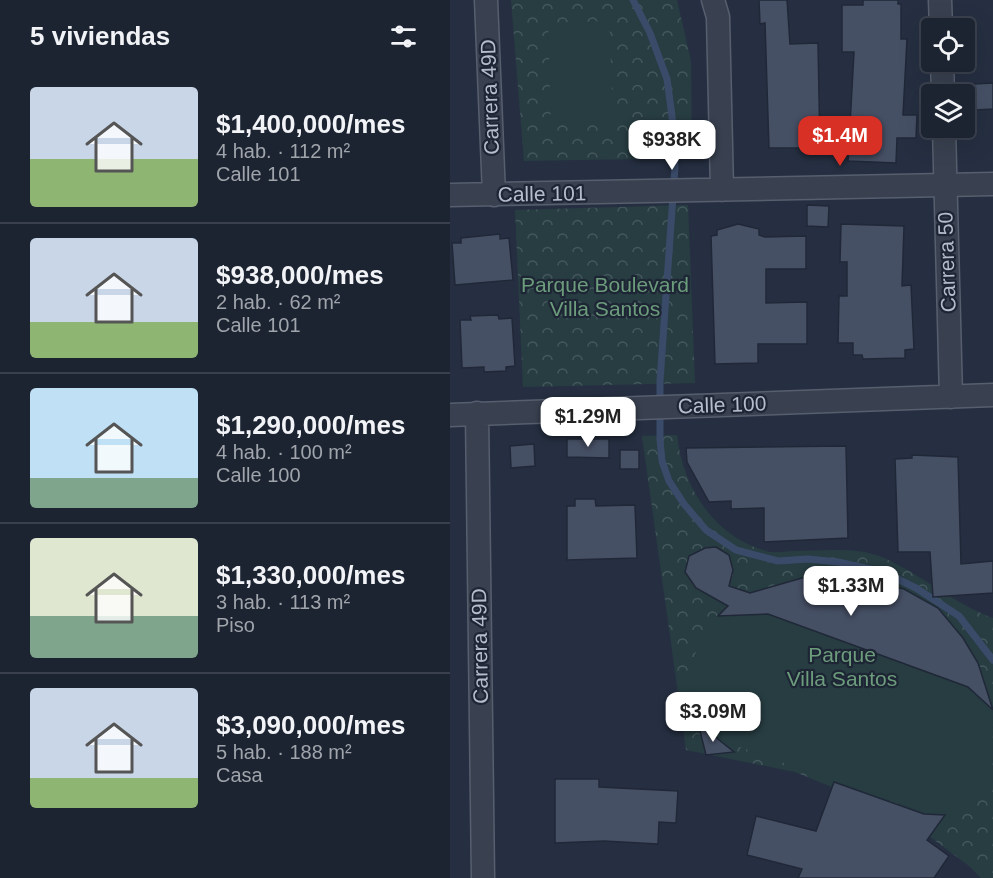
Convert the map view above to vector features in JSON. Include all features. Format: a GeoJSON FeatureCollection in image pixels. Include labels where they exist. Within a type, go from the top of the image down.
{"type":"FeatureCollection","features":[{"type":"Feature","properties":{"kind":"street","name":"Carrera 49D"},"geometry":{"type":"LineString","coordinates":[[486,0],[494,195]]}},
{"type":"Feature","properties":{"kind":"street"},"geometry":{"type":"LineString","coordinates":[[714,0],[718,17],[722,190]]}},
{"type":"Feature","properties":{"kind":"street"},"geometry":{"type":"LineString","coordinates":[[940,0],[941,18]]}},
{"type":"Feature","properties":{"kind":"street","name":"Carrera 50"},"geometry":{"type":"LineString","coordinates":[[944,138],[951,397]]}},
{"type":"Feature","properties":{"kind":"street","name":"Calle 101"},"geometry":{"type":"LineString","coordinates":[[450,195],[993,184]]}},
{"type":"Feature","properties":{"kind":"street","name":"Calle 100"},"geometry":{"type":"LineString","coordinates":[[450,415],[993,395]]}},
{"type":"Feature","properties":{"kind":"street","name":"Carrera 49D"},"geometry":{"type":"LineString","coordinates":[[477,413],[483,878]]}},
{"type":"Feature","properties":{"kind":"green space"},"geometry":{"type":"Polygon","coordinates":[[[511,0],[677,0],[691,61],[692,158],[524,161],[511,0]]]}},
{"type":"Feature","properties":{"kind":"green space"},"geometry":{"type":"Polygon","coordinates":[[[609,21],[613,121],[551,123],[548,23],[609,21]]]}},
{"type":"Feature","properties":{"kind":"green space","name":"Parque Boulevard Villa Santos"},"geometry":{"type":"Polygon","coordinates":[[[688,205],[695,383],[523,387],[515,210],[688,205]]]}},
{"type":"Feature","properties":{"kind":"green space","name":"Parque Villa Santos"},"geometry":{"type":"Polygon","coordinates":[[[677,435],[686,473],[704,507],[716,522],[747,544],[772,552],[840,550],[873,554],[898,565],[965,605],[993,618],[993,878],[981,878],[969,866],[901,815],[795,772],[686,750],[642,436],[677,435]]]}},
{"type":"Feature","properties":{"kind":"green space"},"geometry":{"type":"Polygon","coordinates":[[[769,613],[968,686],[993,711],[992,785],[961,806],[944,812],[924,813],[723,741],[715,735],[702,723],[691,697],[689,683],[694,656],[700,644],[719,623],[730,617],[769,613]]]}},
{"type":"Feature","properties":{"kind":"building"},"geometry":{"type":"Polygon","coordinates":[[[759,0],[787,0],[790,44],[818,43],[820,148],[769,148],[765,23],[760,24],[759,0]]]}},
{"type":"Feature","properties":{"kind":"building"},"geometry":{"type":"Polygon","coordinates":[[[863,0],[898,0],[898,4],[901,4],[901,39],[907,39],[903,115],[917,115],[916,138],[897,138],[896,163],[848,161],[854,52],[842,52],[842,5],[863,5],[863,0]]]}},
{"type":"Feature","properties":{"kind":"building"},"geometry":{"type":"Polygon","coordinates":[[[993,83],[993,109],[975,110],[974,84],[993,83]]]}},
{"type":"Feature","properties":{"kind":"building"},"geometry":{"type":"Polygon","coordinates":[[[807,205],[829,206],[828,227],[807,226],[807,205]]]}},
{"type":"Feature","properties":{"kind":"building"},"geometry":{"type":"Polygon","coordinates":[[[738,224],[759,229],[759,235],[765,237],[806,236],[806,269],[766,269],[766,303],[807,302],[807,344],[758,344],[758,363],[715,364],[711,236],[717,235],[717,230],[738,224]]]}},
{"type":"Feature","properties":{"kind":"building"},"geometry":{"type":"Polygon","coordinates":[[[841,224],[904,226],[902,286],[911,285],[914,349],[905,350],[905,358],[863,359],[862,355],[853,355],[853,343],[838,343],[839,296],[847,296],[847,262],[840,262],[841,224]]]}},
{"type":"Feature","properties":{"kind":"building"},"geometry":{"type":"Polygon","coordinates":[[[500,234],[500,239],[509,238],[513,280],[455,285],[452,243],[461,243],[461,238],[500,234]]]}},
{"type":"Feature","properties":{"kind":"building"},"geometry":{"type":"Polygon","coordinates":[[[498,315],[499,319],[512,318],[515,366],[506,367],[506,371],[484,372],[484,367],[462,368],[460,320],[471,320],[470,316],[498,315]]]}},
{"type":"Feature","properties":{"kind":"building"},"geometry":{"type":"Polygon","coordinates":[[[567,439],[609,439],[609,458],[567,457],[567,439]]]}},
{"type":"Feature","properties":{"kind":"building"},"geometry":{"type":"Polygon","coordinates":[[[534,444],[535,466],[511,468],[510,446],[534,444]]]}},
{"type":"Feature","properties":{"kind":"building"},"geometry":{"type":"Polygon","coordinates":[[[846,446],[848,538],[764,542],[764,508],[731,509],[731,501],[709,502],[687,462],[686,448],[846,446]]]}},
{"type":"Feature","properties":{"kind":"building"},"geometry":{"type":"Polygon","coordinates":[[[620,450],[639,450],[639,469],[620,469],[620,450]]]}},
{"type":"Feature","properties":{"kind":"building"},"geometry":{"type":"Polygon","coordinates":[[[912,455],[958,457],[961,564],[993,561],[993,593],[933,597],[930,552],[898,552],[895,459],[912,458],[912,455]]]}},
{"type":"Feature","properties":{"kind":"building"},"geometry":{"type":"Polygon","coordinates":[[[575,499],[595,499],[596,506],[635,505],[637,558],[567,560],[567,506],[575,506],[575,499]]]}},
{"type":"Feature","properties":{"kind":"building"},"geometry":{"type":"Polygon","coordinates":[[[716,547],[729,555],[733,570],[729,586],[750,593],[802,578],[852,578],[904,589],[938,608],[963,638],[978,663],[993,710],[968,687],[768,614],[718,616],[728,606],[696,588],[685,572],[689,556],[705,548],[716,547]]]}},
{"type":"Feature","properties":{"kind":"building"},"geometry":{"type":"Polygon","coordinates":[[[698,723],[734,752],[706,755],[698,723]]]}},
{"type":"Feature","properties":{"kind":"building"},"geometry":{"type":"Polygon","coordinates":[[[555,779],[599,779],[599,787],[678,791],[676,823],[659,822],[658,844],[604,841],[555,843],[555,779]]]}},
{"type":"Feature","properties":{"kind":"building"},"geometry":{"type":"Polygon","coordinates":[[[834,782],[924,814],[945,815],[927,840],[949,856],[934,878],[798,878],[802,869],[747,855],[756,816],[816,831],[834,782]]]}},
{"type":"Feature","properties":{"kind":"waterway"},"geometry":{"type":"LineString","coordinates":[[633,0],[650,33],[667,79],[672,116],[675,167],[660,381],[660,440],[662,461],[669,481],[684,504],[706,530],[736,550],[778,561],[808,559],[838,562],[883,572],[916,588],[959,616],[993,660]]}}]}
